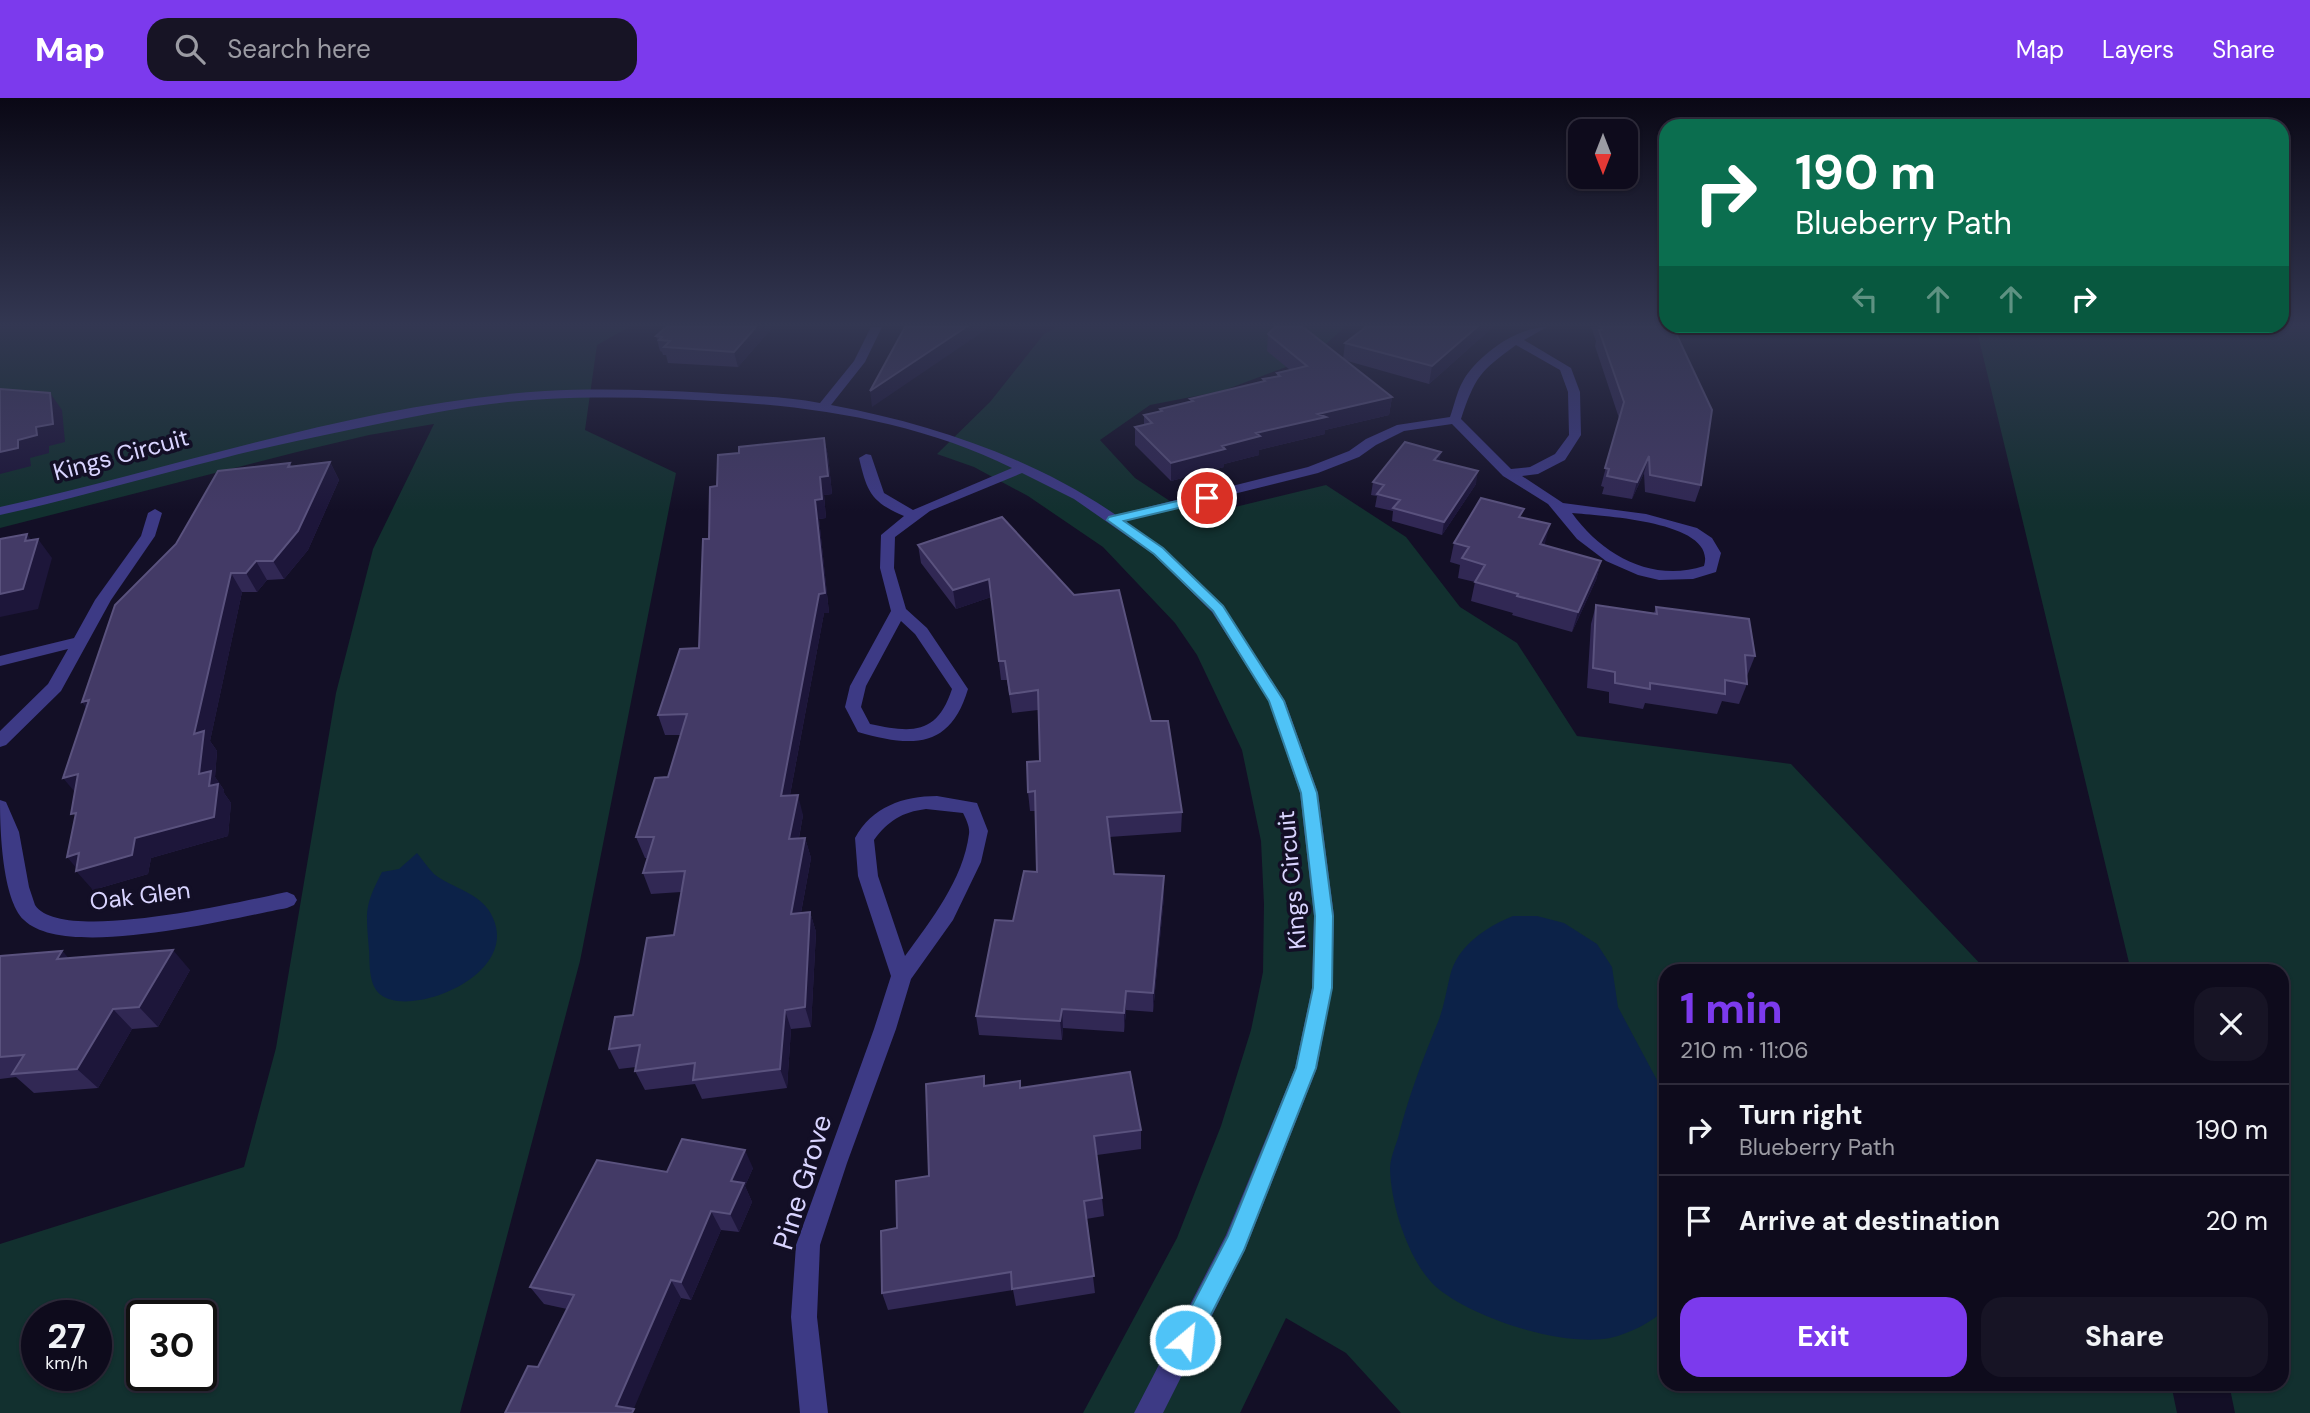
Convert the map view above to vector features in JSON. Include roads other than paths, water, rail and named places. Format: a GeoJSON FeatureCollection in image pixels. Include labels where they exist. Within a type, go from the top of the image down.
{"type":"FeatureCollection","features":[{"type":"Feature","properties":{"kind":"street"},"geometry":{"type":"LineString","coordinates":[[823,408],[838,388]]}},
{"type":"Feature","properties":{"kind":"street"},"geometry":{"type":"LineString","coordinates":[[1455,420],[1466,388]]}},
{"type":"Feature","properties":{"kind":"street"},"geometry":{"type":"LineString","coordinates":[[1508,473],[1532,471],[1560,457],[1575,435],[1572,388]]}},
{"type":"Feature","properties":{"kind":"street","name":"Kings Circuit"},"geometry":{"type":"LineString","coordinates":[[0,511],[314,432],[487,401],[546,395],[730,396],[794,402],[874,417],[946,437],[1023,468],[1079,495],[1158,551],[1219,608],[1277,701],[1309,793],[1324,916],[1322,988],[1306,1068],[1236,1242],[1147,1413]]}},
{"type":"Feature","properties":{"kind":"street"},"geometry":{"type":"LineString","coordinates":[[1455,420],[1508,473],[1559,507],[1580,534],[1605,554],[1638,571],[1659,578],[1693,577],[1712,569],[1714,553],[1708,541],[1692,529],[1672,523],[1559,507]]}},
{"type":"Feature","properties":{"kind":"street"},"geometry":{"type":"LineString","coordinates":[[1114,520],[1313,470],[1354,454],[1401,428],[1455,420]]}},
{"type":"Feature","properties":{"kind":"street"},"geometry":{"type":"LineString","coordinates":[[866,458],[874,491],[883,503],[912,515]]}},
{"type":"Feature","properties":{"kind":"street"},"geometry":{"type":"LineString","coordinates":[[899,611],[858,686],[853,707],[864,728],[893,735],[924,734],[943,727],[956,707],[960,689],[921,631],[899,611],[887,568],[888,535],[912,515],[1023,468]]}},
{"type":"Feature","properties":{"kind":"street"},"geometry":{"type":"LineString","coordinates":[[0,741],[55,687],[103,600],[148,536],[155,513]]}},
{"type":"Feature","properties":{"kind":"street"},"geometry":{"type":"LineString","coordinates":[[0,661],[82,641]]}},
{"type":"Feature","properties":{"kind":"street","name":"Pine Grove"},"geometry":{"type":"LineString","coordinates":[[814,1413],[804,1317],[808,1245],[901,976],[946,915],[971,862],[979,831],[971,808],[952,803],[916,802],[883,817],[864,838],[868,876],[901,976]]}},
{"type":"Feature","properties":{"kind":"street","name":"Oak Glen"},"geometry":{"type":"LineString","coordinates":[[0,807],[9,828],[22,897],[31,916],[47,924],[66,929],[97,931],[196,917],[287,900]]}},
{"type":"Feature","properties":{"kind":"water"},"geometry":{"type":"Polygon","coordinates":[[[417,853],[434,874],[482,903],[493,918],[497,939],[491,958],[477,974],[458,987],[415,1001],[395,1001],[381,995],[372,980],[368,910],[372,893],[382,872],[399,869],[417,853]]]}},
{"type":"Feature","properties":{"kind":"water"},"geometry":{"type":"Polygon","coordinates":[[[1513,916],[1537,916],[1564,923],[1597,944],[1612,967],[1618,1007],[1659,1084],[1659,1314],[1640,1327],[1610,1338],[1590,1340],[1543,1334],[1494,1319],[1451,1298],[1425,1275],[1409,1247],[1398,1215],[1390,1169],[1406,1108],[1440,1016],[1454,965],[1474,939],[1513,916]]]}}]}
